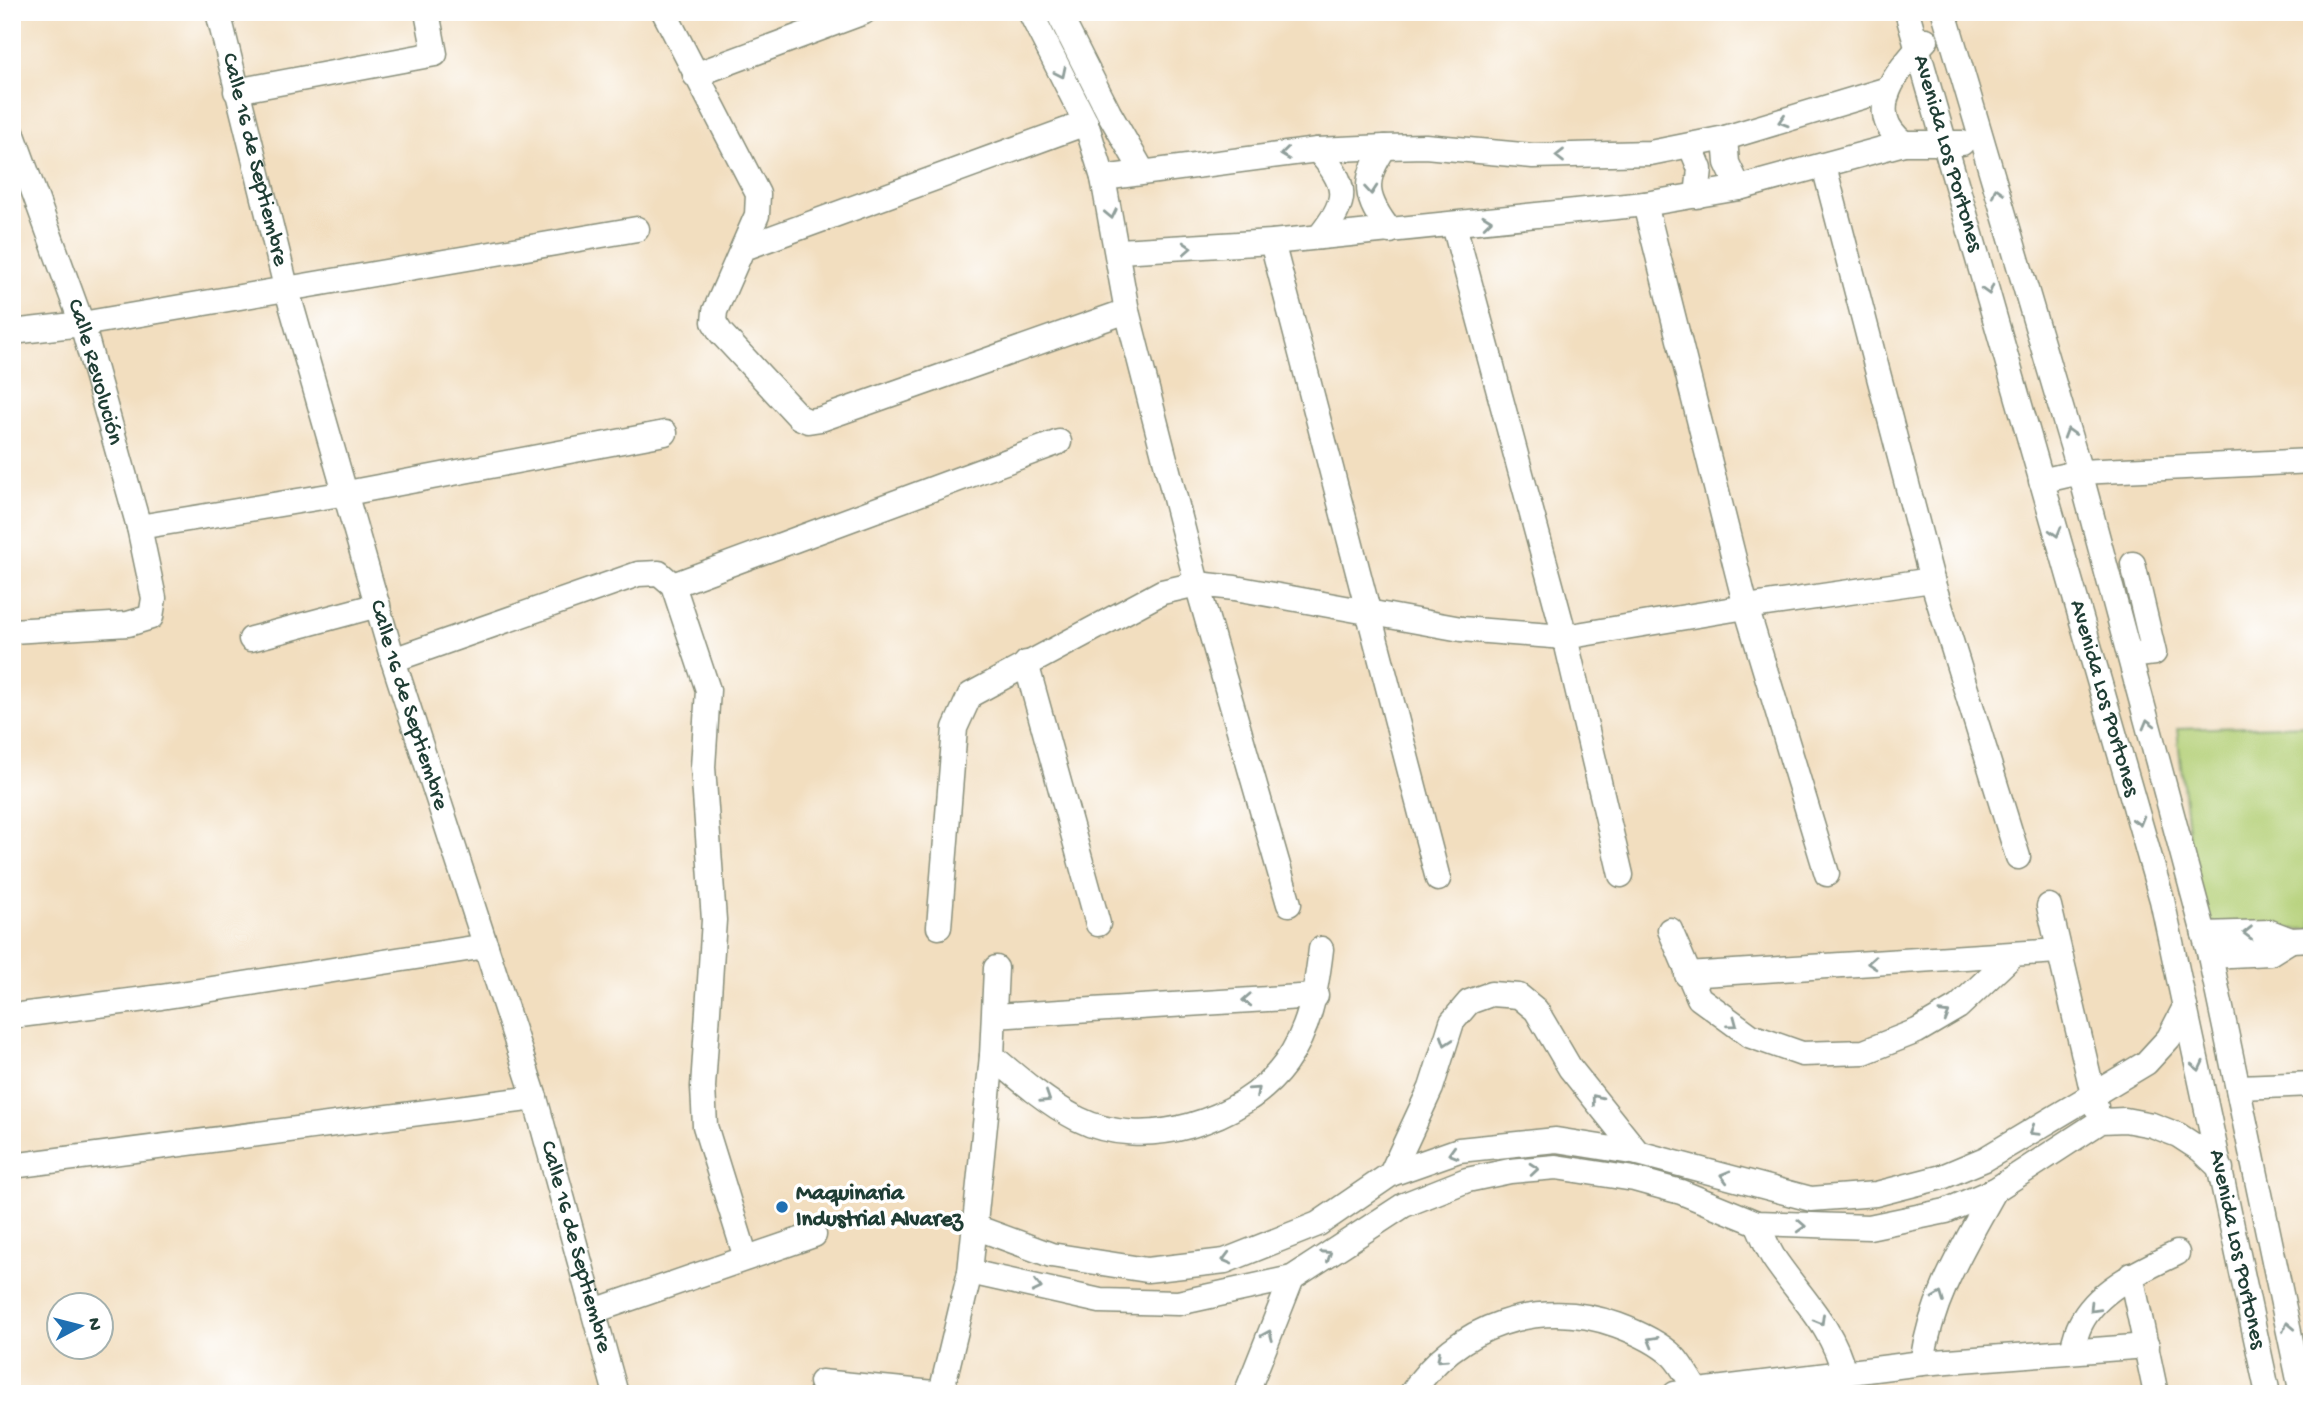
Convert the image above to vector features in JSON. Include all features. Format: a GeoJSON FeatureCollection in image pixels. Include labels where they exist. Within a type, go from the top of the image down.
{"type":"FeatureCollection","features":[{"type":"Feature","properties":{"kind":"street","name":"Calle 16 de Septiembre"},"geometry":{"type":"LineString","coordinates":[[218,12],[286,288],[393,660],[535,1098],[616,1394]]}},
{"type":"Feature","properties":{"kind":"street"},"geometry":{"type":"LineString","coordinates":[[236,91],[435,54],[426,12]]}},
{"type":"Feature","properties":{"kind":"street"},"geometry":{"type":"LineString","coordinates":[[664,12],[758,194],[757,215],[715,311],[715,322],[721,333],[799,417],[808,421],[1127,311]]}},
{"type":"Feature","properties":{"kind":"street"},"geometry":{"type":"LineString","coordinates":[[695,75],[864,12]]}},
{"type":"Feature","properties":{"kind":"street"},"geometry":{"type":"LineString","coordinates":[[1031,12],[1086,124],[1103,178],[1119,251],[1127,311],[1197,584],[1289,904]]}},
{"type":"Feature","properties":{"kind":"street"},"geometry":{"type":"LineString","coordinates":[[1058,12],[1109,113],[1143,172]]}},
{"type":"Feature","properties":{"kind":"street","name":"Avenida Los Portones"},"geometry":{"type":"LineString","coordinates":[[1907,12],[2162,900],[2268,1394]]}},
{"type":"Feature","properties":{"kind":"street"},"geometry":{"type":"LineString","coordinates":[[1904,143],[1887,125],[1883,113],[1888,89],[1948,15]]}},
{"type":"Feature","properties":{"kind":"street","name":"Avenida Los Portones"},"geometry":{"type":"LineString","coordinates":[[1948,15],[1981,138],[2080,472],[2207,945],[2302,1394]]}},
{"type":"Feature","properties":{"kind":"street"},"geometry":{"type":"LineString","coordinates":[[1103,178],[1317,150],[1385,147],[1425,146],[1545,156],[1619,156],[1691,147],[1888,89]]}},
{"type":"Feature","properties":{"kind":"street"},"geometry":{"type":"LineString","coordinates":[[744,247],[1086,124]]}},
{"type":"Feature","properties":{"kind":"street","name":"Calle Revolución"},"geometry":{"type":"LineString","coordinates":[[12,132],[82,324],[139,527],[154,598],[150,617],[128,624],[12,631]]}},
{"type":"Feature","properties":{"kind":"street"},"geometry":{"type":"LineString","coordinates":[[1726,138],[1727,163],[1738,188]]}},
{"type":"Feature","properties":{"kind":"street"},"geometry":{"type":"LineString","coordinates":[[1119,251],[1272,242],[1645,204],[1738,188],[1824,166],[1862,152],[1904,143],[1947,145],[1981,138]]}},
{"type":"Feature","properties":{"kind":"street"},"geometry":{"type":"LineString","coordinates":[[1385,147],[1371,167],[1368,190],[1375,212],[1390,231]]}},
{"type":"Feature","properties":{"kind":"street"},"geometry":{"type":"LineString","coordinates":[[1691,147],[1700,169],[1697,196]]}},
{"type":"Feature","properties":{"kind":"street"},"geometry":{"type":"LineString","coordinates":[[1317,150],[1337,173],[1342,194],[1337,215],[1319,237]]}},
{"type":"Feature","properties":{"kind":"street"},"geometry":{"type":"LineString","coordinates":[[1824,166],[1932,580],[2018,857]]}},
{"type":"Feature","properties":{"kind":"street"},"geometry":{"type":"LineString","coordinates":[[1645,204],[1746,607],[1827,874]]}},
{"type":"Feature","properties":{"kind":"street"},"geometry":{"type":"LineString","coordinates":[[1454,225],[1565,637],[1621,875]]}},
{"type":"Feature","properties":{"kind":"street"},"geometry":{"type":"LineString","coordinates":[[12,332],[82,324],[637,229]]}},
{"type":"Feature","properties":{"kind":"street"},"geometry":{"type":"LineString","coordinates":[[1272,242],[1366,613],[1438,879]]}},
{"type":"Feature","properties":{"kind":"street"},"geometry":{"type":"LineString","coordinates":[[139,527],[347,493],[665,433]]}},
{"type":"Feature","properties":{"kind":"street"},"geometry":{"type":"LineString","coordinates":[[673,585],[1059,442]]}},
{"type":"Feature","properties":{"kind":"street"},"geometry":{"type":"LineString","coordinates":[[2041,481],[2080,472],[2312,461]]}},
{"type":"Feature","properties":{"kind":"street"},"geometry":{"type":"LineString","coordinates":[[2130,656],[2154,653],[2133,564]]}},
{"type":"Feature","properties":{"kind":"street"},"geometry":{"type":"LineString","coordinates":[[393,660],[638,574],[659,573],[673,585],[708,690],[703,767],[714,920],[703,1087],[705,1126],[746,1258]]}},
{"type":"Feature","properties":{"kind":"street"},"geometry":{"type":"LineString","coordinates":[[939,927],[955,728],[970,695],[1162,593],[1197,584],[1235,587],[1461,629],[1565,637],[1932,580]]}},
{"type":"Feature","properties":{"kind":"street"},"geometry":{"type":"LineString","coordinates":[[251,639],[378,606]]}},
{"type":"Feature","properties":{"kind":"street"},"geometry":{"type":"LineString","coordinates":[[2118,612],[2144,609]]}},
{"type":"Feature","properties":{"kind":"street"},"geometry":{"type":"LineString","coordinates":[[1026,663],[1098,924]]}},
{"type":"Feature","properties":{"kind":"street"},"geometry":{"type":"LineString","coordinates":[[2162,900],[2193,894]]}},
{"type":"Feature","properties":{"kind":"street"},"geometry":{"type":"LineString","coordinates":[[2049,906],[2091,1094],[2101,1121]]}},
{"type":"Feature","properties":{"kind":"street"},"geometry":{"type":"LineString","coordinates":[[1670,930],[1699,998],[1751,1036],[1802,1054],[1864,1052],[1917,1031],[1958,1007],[2014,954]]}},
{"type":"Feature","properties":{"kind":"street"},"geometry":{"type":"LineString","coordinates":[[2207,945],[2270,953],[2301,939]]}},
{"type":"Feature","properties":{"kind":"street"},"geometry":{"type":"LineString","coordinates":[[12,1016],[161,997],[486,946]]}},
{"type":"Feature","properties":{"kind":"street"},"geometry":{"type":"LineString","coordinates":[[992,1056],[1025,1084],[1080,1120],[1121,1131],[1163,1133],[1209,1120],[1255,1092],[1284,1066],[1308,1021],[1315,996],[1321,949]]}},
{"type":"Feature","properties":{"kind":"street"},"geometry":{"type":"LineString","coordinates":[[1687,975],[2058,951]]}},
{"type":"Feature","properties":{"kind":"street"},"geometry":{"type":"LineString","coordinates":[[821,1382],[879,1391],[942,1393],[971,1272],[992,1056],[996,968]]}},
{"type":"Feature","properties":{"kind":"street"},"geometry":{"type":"LineString","coordinates":[[1391,1174],[1431,1088],[1452,1022],[1469,1002],[1491,994],[1519,996],[1536,1010],[1570,1068],[1638,1153]]}},
{"type":"Feature","properties":{"kind":"street"},"geometry":{"type":"LineString","coordinates":[[995,1016],[1315,996]]}},
{"type":"Feature","properties":{"kind":"street"},"geometry":{"type":"LineString","coordinates":[[975,1227],[1051,1255],[1147,1270],[1226,1261],[1318,1224],[1391,1174],[1459,1150],[1510,1142],[1556,1140],[1638,1153],[1811,1199],[1876,1194],[1942,1177],[1985,1159],[2146,1063],[2169,1038],[2185,1007]]}},
{"type":"Feature","properties":{"kind":"street"},"geometry":{"type":"LineString","coordinates":[[2239,1087],[2312,1084]]}},
{"type":"Feature","properties":{"kind":"street"},"geometry":{"type":"LineString","coordinates":[[12,1166],[535,1098]]}},
{"type":"Feature","properties":{"kind":"street"},"geometry":{"type":"LineString","coordinates":[[971,1272],[1100,1301],[1165,1303],[1246,1290],[1292,1278],[1404,1205],[1467,1180],[1510,1171],[1556,1167],[1634,1179],[1681,1192],[1756,1223],[1869,1227],[1946,1210],[1995,1190],[2101,1121],[2139,1122],[2178,1135],[2201,1150],[2221,1169]]}},
{"type":"Feature","properties":{"kind":"street"},"geometry":{"type":"LineString","coordinates":[[1681,1192],[1689,1166]]}},
{"type":"Feature","properties":{"kind":"street"},"geometry":{"type":"LineString","coordinates":[[1922,1363],[1926,1334],[1939,1293],[1995,1190]]}},
{"type":"Feature","properties":{"kind":"street"},"geometry":{"type":"LineString","coordinates":[[1339,1209],[1359,1236]]}},
{"type":"Feature","properties":{"kind":"street"},"geometry":{"type":"LineString","coordinates":[[1756,1223],[1773,1256],[1817,1313],[1840,1356],[1844,1373]]}},
{"type":"Feature","properties":{"kind":"street"},"geometry":{"type":"LineString","coordinates":[[594,1311],[814,1235]]}},
{"type":"Feature","properties":{"kind":"street"},"geometry":{"type":"LineString","coordinates":[[2072,1351],[2080,1323],[2097,1304],[2131,1276],[2177,1253]]}},
{"type":"Feature","properties":{"kind":"street"},"geometry":{"type":"LineString","coordinates":[[2131,1276],[2156,1394]]}},
{"type":"Feature","properties":{"kind":"street"},"geometry":{"type":"LineString","coordinates":[[1246,1394],[1292,1278]]}},
{"type":"Feature","properties":{"kind":"street"},"geometry":{"type":"LineString","coordinates":[[1411,1394],[1438,1361],[1472,1335],[1525,1315],[1544,1313],[1576,1314],[1603,1320],[1647,1338],[1674,1357],[1686,1392],[1922,1363],[2147,1346]]}},
{"type":"Feature","properties":{"kind":"green space"},"geometry":{"type":"Polygon","coordinates":[[[2312,725],[2312,929],[2199,931],[2177,729],[2312,725]]]}},
{"type":"Feature","properties":{"kind":"place","name":"Maquinaria Industrial Alvarez"},"geometry":{"type":"Point","coordinates":[782,1207]}}]}
